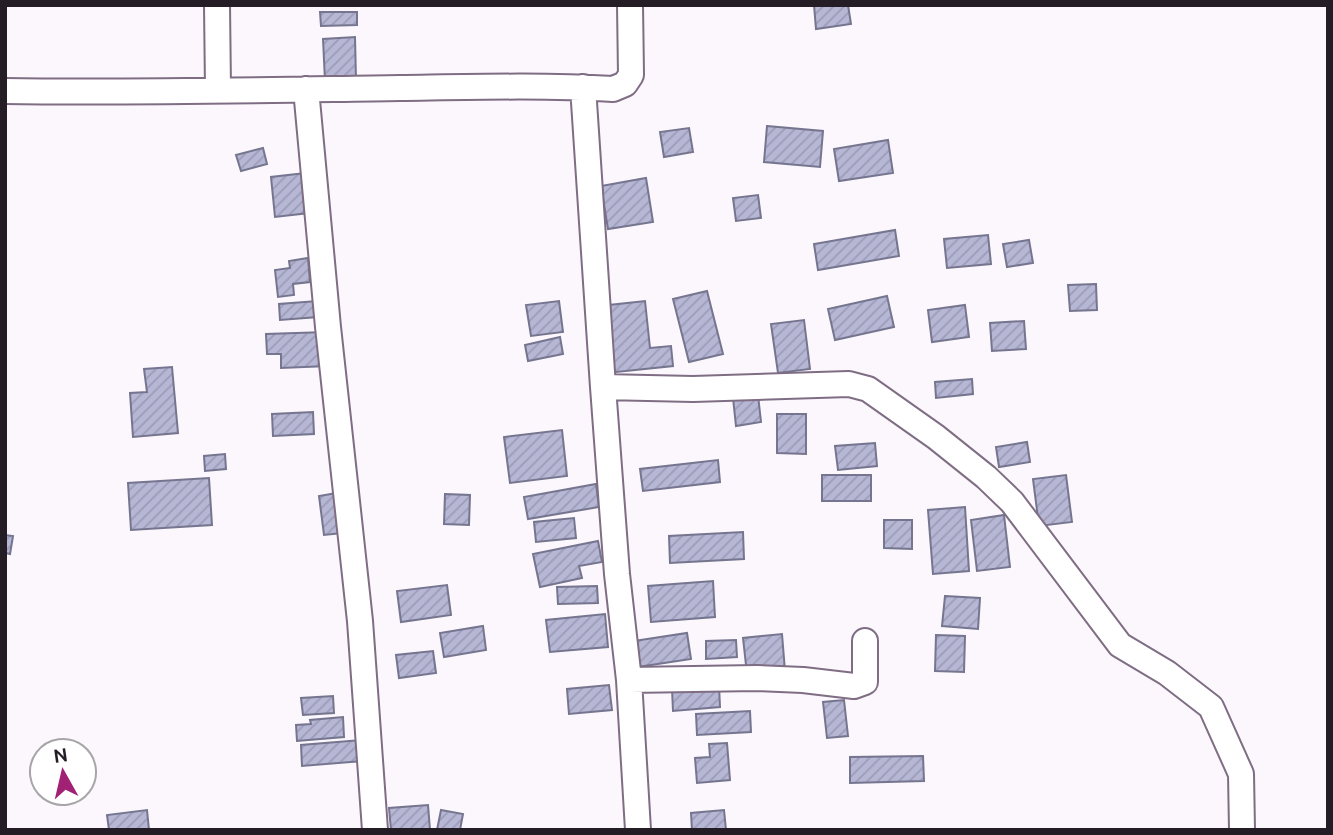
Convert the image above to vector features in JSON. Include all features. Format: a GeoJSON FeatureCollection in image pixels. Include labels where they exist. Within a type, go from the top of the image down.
{"type":"FeatureCollection","features":[{"type":"Feature","properties":{"kind":"street"},"geometry":{"type":"LineString","coordinates":[[217,5],[218,89]]}},
{"type":"Feature","properties":{"kind":"street"},"geometry":{"type":"LineString","coordinates":[[5,91],[613,89],[625,84],[631,75],[630,5]]}},
{"type":"Feature","properties":{"kind":"street"},"geometry":{"type":"LineString","coordinates":[[583,88],[603,387],[617,574],[629,680],[638,830]]}},
{"type":"Feature","properties":{"kind":"street"},"geometry":{"type":"LineString","coordinates":[[306,89],[328,327],[360,621],[375,830]]}},
{"type":"Feature","properties":{"kind":"street"},"geometry":{"type":"LineString","coordinates":[[603,387],[693,389],[849,384],[868,389],[946,445],[1012,502],[1120,645],[1167,673],[1211,707],[1241,775],[1242,830]]}},
{"type":"Feature","properties":{"kind":"street"},"geometry":{"type":"LineString","coordinates":[[629,680],[757,678],[803,680],[854,687],[865,682],[866,641]]}},
{"type":"Feature","properties":{"kind":"building"},"geometry":{"type":"Polygon","coordinates":[[[814,5],[848,5],[851,24],[816,29],[814,5]]]}},
{"type":"Feature","properties":{"kind":"building"},"geometry":{"type":"Polygon","coordinates":[[[320,12],[357,12],[357,25],[321,26],[320,12]]]}},
{"type":"Feature","properties":{"kind":"building"},"geometry":{"type":"Polygon","coordinates":[[[355,37],[356,80],[325,81],[323,39],[355,37]]]}},
{"type":"Feature","properties":{"kind":"building"},"geometry":{"type":"Polygon","coordinates":[[[767,126],[823,131],[820,167],[764,162],[767,126]]]}},
{"type":"Feature","properties":{"kind":"building"},"geometry":{"type":"Polygon","coordinates":[[[689,128],[693,152],[664,157],[660,132],[689,128]]]}},
{"type":"Feature","properties":{"kind":"building"},"geometry":{"type":"Polygon","coordinates":[[[888,140],[893,173],[839,181],[834,149],[888,140]]]}},
{"type":"Feature","properties":{"kind":"building"},"geometry":{"type":"Polygon","coordinates":[[[263,148],[267,164],[241,171],[236,155],[263,148]]]}},
{"type":"Feature","properties":{"kind":"building"},"geometry":{"type":"Polygon","coordinates":[[[305,173],[309,213],[275,217],[271,177],[305,173]]]}},
{"type":"Feature","properties":{"kind":"building"},"geometry":{"type":"Polygon","coordinates":[[[646,178],[653,222],[608,229],[601,186],[646,178]]]}},
{"type":"Feature","properties":{"kind":"building"},"geometry":{"type":"Polygon","coordinates":[[[758,195],[761,218],[736,221],[733,198],[758,195]]]}},
{"type":"Feature","properties":{"kind":"building"},"geometry":{"type":"Polygon","coordinates":[[[895,230],[899,256],[818,270],[814,244],[895,230]]]}},
{"type":"Feature","properties":{"kind":"building"},"geometry":{"type":"Polygon","coordinates":[[[988,235],[991,264],[947,268],[944,239],[988,235]]]}},
{"type":"Feature","properties":{"kind":"building"},"geometry":{"type":"Polygon","coordinates":[[[1029,240],[1033,263],[1007,267],[1003,244],[1029,240]]]}},
{"type":"Feature","properties":{"kind":"building"},"geometry":{"type":"Polygon","coordinates":[[[308,258],[310,282],[293,284],[294,295],[278,297],[275,270],[290,268],[289,261],[308,258]]]}},
{"type":"Feature","properties":{"kind":"building"},"geometry":{"type":"Polygon","coordinates":[[[1096,284],[1097,310],[1070,311],[1068,285],[1096,284]]]}},
{"type":"Feature","properties":{"kind":"building"},"geometry":{"type":"Polygon","coordinates":[[[707,291],[723,354],[689,362],[673,299],[707,291]]]}},
{"type":"Feature","properties":{"kind":"building"},"geometry":{"type":"Polygon","coordinates":[[[887,296],[894,327],[835,340],[828,309],[887,296]]]}},
{"type":"Feature","properties":{"kind":"building"},"geometry":{"type":"Polygon","coordinates":[[[317,301],[318,317],[280,320],[279,304],[317,301]]]}},
{"type":"Feature","properties":{"kind":"building"},"geometry":{"type":"Polygon","coordinates":[[[559,301],[563,332],[531,336],[526,305],[559,301]]]}},
{"type":"Feature","properties":{"kind":"building"},"geometry":{"type":"Polygon","coordinates":[[[645,301],[650,348],[671,346],[673,366],[607,373],[600,306],[645,301]]]}},
{"type":"Feature","properties":{"kind":"building"},"geometry":{"type":"Polygon","coordinates":[[[965,305],[969,337],[932,342],[928,310],[965,305]]]}},
{"type":"Feature","properties":{"kind":"building"},"geometry":{"type":"Polygon","coordinates":[[[804,320],[810,369],[778,373],[771,324],[804,320]]]}},
{"type":"Feature","properties":{"kind":"building"},"geometry":{"type":"Polygon","coordinates":[[[1024,321],[1026,349],[992,351],[990,323],[1024,321]]]}},
{"type":"Feature","properties":{"kind":"building"},"geometry":{"type":"Polygon","coordinates":[[[326,332],[328,366],[281,368],[281,354],[267,354],[266,334],[326,332]]]}},
{"type":"Feature","properties":{"kind":"building"},"geometry":{"type":"Polygon","coordinates":[[[560,337],[563,354],[528,361],[525,345],[560,337]]]}},
{"type":"Feature","properties":{"kind":"building"},"geometry":{"type":"Polygon","coordinates":[[[172,367],[178,433],[133,437],[130,393],[147,392],[144,369],[172,367]]]}},
{"type":"Feature","properties":{"kind":"building"},"geometry":{"type":"Polygon","coordinates":[[[972,379],[973,394],[936,398],[935,382],[972,379]]]}},
{"type":"Feature","properties":{"kind":"building"},"geometry":{"type":"Polygon","coordinates":[[[758,395],[761,422],[736,426],[733,398],[758,395]]]}},
{"type":"Feature","properties":{"kind":"building"},"geometry":{"type":"Polygon","coordinates":[[[313,412],[314,434],[273,436],[272,414],[313,412]]]}},
{"type":"Feature","properties":{"kind":"building"},"geometry":{"type":"Polygon","coordinates":[[[777,414],[806,414],[806,454],[777,453],[777,414]]]}},
{"type":"Feature","properties":{"kind":"building"},"geometry":{"type":"Polygon","coordinates":[[[562,430],[567,476],[510,483],[504,437],[562,430]]]}},
{"type":"Feature","properties":{"kind":"building"},"geometry":{"type":"Polygon","coordinates":[[[1027,442],[1030,462],[999,467],[996,447],[1027,442]]]}},
{"type":"Feature","properties":{"kind":"building"},"geometry":{"type":"Polygon","coordinates":[[[875,443],[877,466],[838,470],[835,446],[875,443]]]}},
{"type":"Feature","properties":{"kind":"building"},"geometry":{"type":"Polygon","coordinates":[[[225,454],[226,469],[205,471],[204,456],[225,454]]]}},
{"type":"Feature","properties":{"kind":"building"},"geometry":{"type":"Polygon","coordinates":[[[718,460],[720,482],[643,491],[640,469],[718,460]]]}},
{"type":"Feature","properties":{"kind":"building"},"geometry":{"type":"Polygon","coordinates":[[[822,475],[871,475],[871,501],[822,501],[822,475]]]}},
{"type":"Feature","properties":{"kind":"building"},"geometry":{"type":"Polygon","coordinates":[[[1066,475],[1072,522],[1039,526],[1033,479],[1066,475]]]}},
{"type":"Feature","properties":{"kind":"building"},"geometry":{"type":"Polygon","coordinates":[[[209,478],[212,525],[131,530],[128,483],[209,478]]]}},
{"type":"Feature","properties":{"kind":"building"},"geometry":{"type":"Polygon","coordinates":[[[596,484],[599,507],[528,519],[524,497],[596,484]]]}},
{"type":"Feature","properties":{"kind":"building"},"geometry":{"type":"Polygon","coordinates":[[[337,493],[342,533],[324,535],[319,496],[337,493]]]}},
{"type":"Feature","properties":{"kind":"building"},"geometry":{"type":"Polygon","coordinates":[[[445,494],[470,495],[469,525],[444,524],[445,494]]]}},
{"type":"Feature","properties":{"kind":"building"},"geometry":{"type":"Polygon","coordinates":[[[965,507],[969,571],[933,574],[928,510],[965,507]]]}},
{"type":"Feature","properties":{"kind":"building"},"geometry":{"type":"Polygon","coordinates":[[[1004,515],[1010,567],[977,571],[971,520],[1004,515]]]}},
{"type":"Feature","properties":{"kind":"building"},"geometry":{"type":"Polygon","coordinates":[[[574,518],[576,538],[536,542],[534,522],[574,518]]]}},
{"type":"Feature","properties":{"kind":"building"},"geometry":{"type":"Polygon","coordinates":[[[884,520],[912,520],[912,549],[884,548],[884,520]]]}},
{"type":"Feature","properties":{"kind":"building"},"geometry":{"type":"Polygon","coordinates":[[[743,532],[744,559],[670,563],[669,536],[743,532]]]}},
{"type":"Feature","properties":{"kind":"building"},"geometry":{"type":"Polygon","coordinates":[[[5,535],[13,536],[10,554],[5,553],[5,535]]]}},
{"type":"Feature","properties":{"kind":"building"},"geometry":{"type":"Polygon","coordinates":[[[598,541],[602,562],[579,566],[582,578],[540,587],[533,554],[598,541]]]}},
{"type":"Feature","properties":{"kind":"building"},"geometry":{"type":"Polygon","coordinates":[[[713,581],[715,617],[651,622],[648,586],[713,581]]]}},
{"type":"Feature","properties":{"kind":"building"},"geometry":{"type":"Polygon","coordinates":[[[447,585],[451,615],[401,622],[397,591],[447,585]]]}},
{"type":"Feature","properties":{"kind":"building"},"geometry":{"type":"Polygon","coordinates":[[[597,586],[598,603],[558,604],[557,587],[597,586]]]}},
{"type":"Feature","properties":{"kind":"building"},"geometry":{"type":"Polygon","coordinates":[[[945,596],[980,598],[978,629],[942,626],[945,596]]]}},
{"type":"Feature","properties":{"kind":"building"},"geometry":{"type":"Polygon","coordinates":[[[605,614],[608,647],[550,652],[546,620],[605,614]]]}},
{"type":"Feature","properties":{"kind":"building"},"geometry":{"type":"Polygon","coordinates":[[[483,626],[486,650],[444,657],[440,633],[483,626]]]}},
{"type":"Feature","properties":{"kind":"building"},"geometry":{"type":"Polygon","coordinates":[[[687,633],[691,659],[631,668],[627,642],[687,633]]]}},
{"type":"Feature","properties":{"kind":"building"},"geometry":{"type":"Polygon","coordinates":[[[782,634],[785,671],[747,674],[743,638],[782,634]]]}},
{"type":"Feature","properties":{"kind":"building"},"geometry":{"type":"Polygon","coordinates":[[[936,635],[965,636],[964,672],[935,671],[936,635]]]}},
{"type":"Feature","properties":{"kind":"building"},"geometry":{"type":"Polygon","coordinates":[[[736,640],[737,657],[706,659],[706,641],[736,640]]]}},
{"type":"Feature","properties":{"kind":"building"},"geometry":{"type":"Polygon","coordinates":[[[433,651],[436,673],[399,678],[396,655],[433,651]]]}},
{"type":"Feature","properties":{"kind":"building"},"geometry":{"type":"Polygon","coordinates":[[[609,685],[612,710],[569,714],[567,689],[609,685]]]}},
{"type":"Feature","properties":{"kind":"building"},"geometry":{"type":"Polygon","coordinates":[[[719,685],[720,707],[673,711],[672,689],[719,685]]]}},
{"type":"Feature","properties":{"kind":"building"},"geometry":{"type":"Polygon","coordinates":[[[333,696],[334,713],[303,715],[301,698],[333,696]]]}},
{"type":"Feature","properties":{"kind":"building"},"geometry":{"type":"Polygon","coordinates":[[[844,700],[848,736],[827,738],[823,702],[844,700]]]}},
{"type":"Feature","properties":{"kind":"building"},"geometry":{"type":"Polygon","coordinates":[[[750,711],[751,732],[697,735],[696,714],[750,711]]]}},
{"type":"Feature","properties":{"kind":"building"},"geometry":{"type":"Polygon","coordinates":[[[343,717],[344,737],[297,741],[296,725],[311,724],[310,720],[343,717]]]}},
{"type":"Feature","properties":{"kind":"building"},"geometry":{"type":"Polygon","coordinates":[[[361,740],[363,761],[302,766],[301,745],[361,740]]]}},
{"type":"Feature","properties":{"kind":"building"},"geometry":{"type":"Polygon","coordinates":[[[727,743],[730,780],[697,783],[695,758],[710,757],[709,744],[727,743]]]}},
{"type":"Feature","properties":{"kind":"building"},"geometry":{"type":"Polygon","coordinates":[[[923,756],[924,781],[850,783],[850,757],[923,756]]]}},
{"type":"Feature","properties":{"kind":"building"},"geometry":{"type":"Polygon","coordinates":[[[428,805],[430,830],[391,830],[389,808],[428,805]]]}},
{"type":"Feature","properties":{"kind":"building"},"geometry":{"type":"Polygon","coordinates":[[[147,810],[149,830],[109,830],[107,815],[147,810]]]}},
{"type":"Feature","properties":{"kind":"building"},"geometry":{"type":"Polygon","coordinates":[[[441,810],[463,814],[460,830],[437,830],[441,810]]]}},
{"type":"Feature","properties":{"kind":"building"},"geometry":{"type":"Polygon","coordinates":[[[724,810],[726,830],[692,830],[691,813],[724,810]]]}}]}
